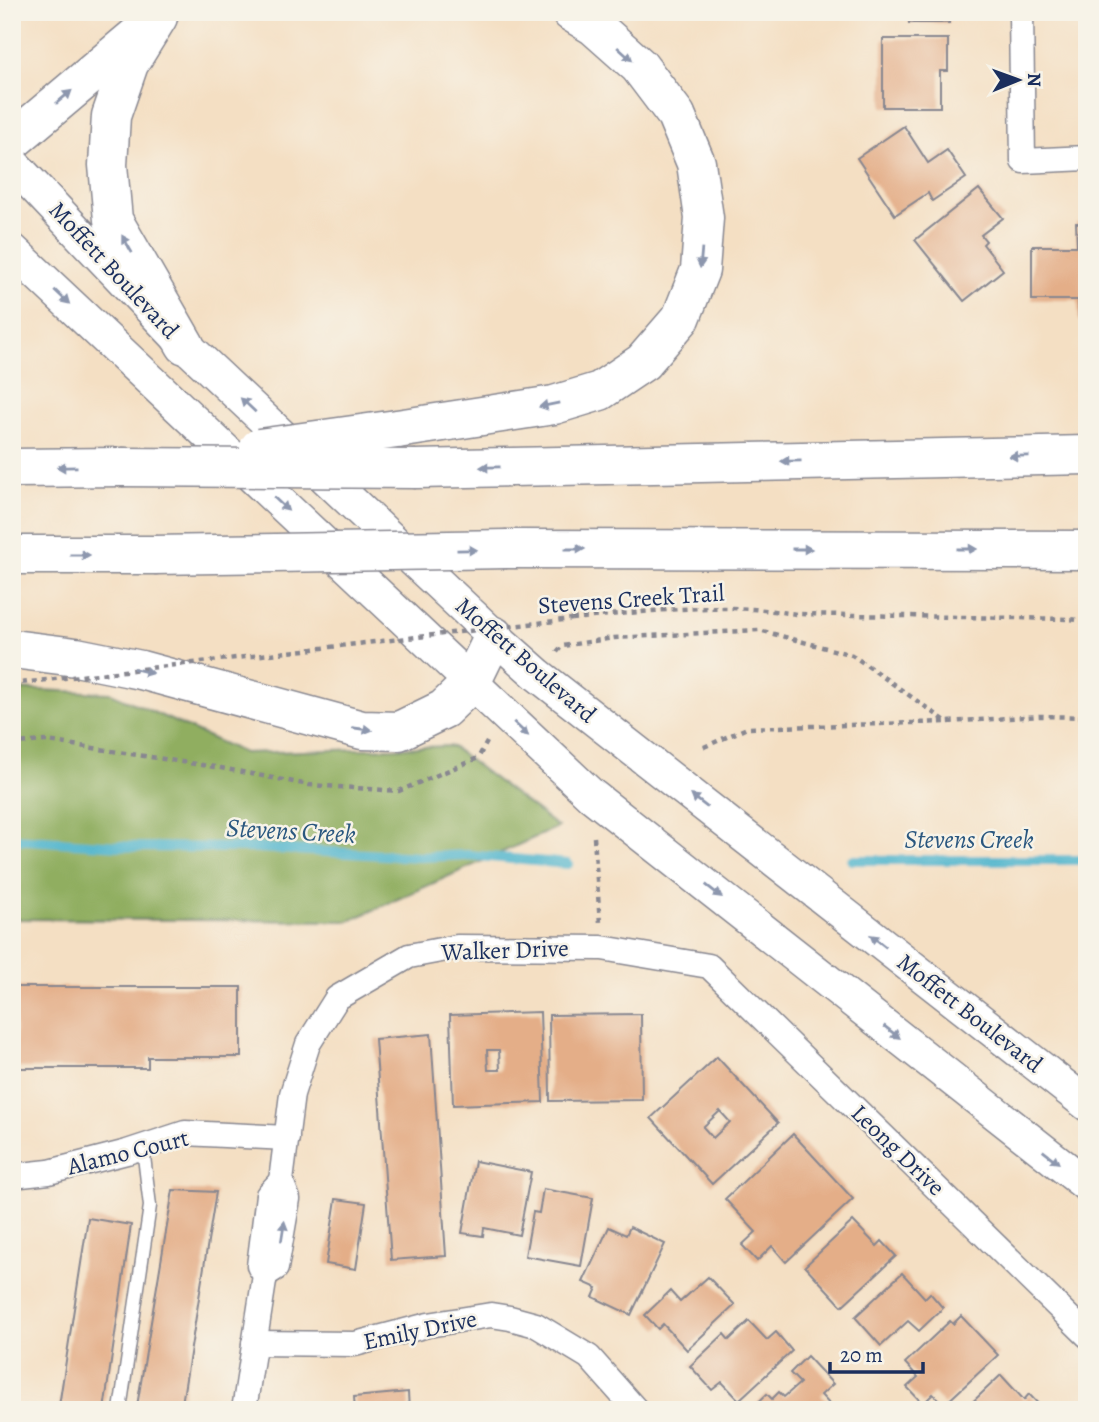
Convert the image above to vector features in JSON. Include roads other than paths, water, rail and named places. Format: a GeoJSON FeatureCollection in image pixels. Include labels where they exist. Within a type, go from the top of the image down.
{"type":"FeatureCollection","features":[{"type":"Feature","properties":{"kind":"highway"},"geometry":{"type":"LineString","coordinates":[[122,467],[554,405],[600,391],[643,362],[681,318],[700,270],[704,218],[696,163],[676,115],[639,66],[594,26],[571,12]]}},
{"type":"Feature","properties":{"kind":"highway"},"geometry":{"type":"LineString","coordinates":[[12,141],[162,15]]}},
{"type":"Feature","properties":{"kind":"highway"},"geometry":{"type":"LineString","coordinates":[[162,15],[129,64],[111,116],[108,165],[113,220],[185,345]]}},
{"type":"Feature","properties":{"kind":"highway"},"geometry":{"type":"LineString","coordinates":[[12,468],[416,469],[1087,455]]}},
{"type":"Feature","properties":{"kind":"highway"},"geometry":{"type":"LineString","coordinates":[[12,555],[507,549],[1087,550]]}},
{"type":"Feature","properties":{"kind":"highway"},"geometry":{"type":"LineString","coordinates":[[12,649],[76,657],[141,670],[362,730],[399,731],[444,709],[471,683],[494,636]]}},
{"type":"Feature","properties":{"kind":"main road","name":"Moffett Boulevard"},"geometry":{"type":"LineString","coordinates":[[12,163],[185,345],[538,675],[1087,1104]]}},
{"type":"Feature","properties":{"kind":"main road","name":"Moffett Boulevard"},"geometry":{"type":"LineString","coordinates":[[12,250],[591,794],[1087,1185]]}},
{"type":"Feature","properties":{"kind":"street"},"geometry":{"type":"LineString","coordinates":[[1021,12],[1023,161],[1087,158]]}},
{"type":"Feature","properties":{"kind":"street","name":"Walker Drive"},"geometry":{"type":"LineString","coordinates":[[244,1410],[265,1275],[276,1268],[288,1199],[281,1181],[292,1094],[308,1044],[337,998],[409,956],[457,947],[602,948],[709,965]]}},
{"type":"Feature","properties":{"kind":"street","name":"Leong Drive"},"geometry":{"type":"LineString","coordinates":[[709,965],[1087,1335]]}},
{"type":"Feature","properties":{"kind":"street","name":"Alamo Court"},"geometry":{"type":"LineString","coordinates":[[12,1176],[49,1172],[143,1148],[185,1133],[287,1138]]}},
{"type":"Feature","properties":{"kind":"street","name":"Emily Drive"},"geometry":{"type":"LineString","coordinates":[[254,1343],[355,1344],[428,1325],[491,1315],[510,1318],[536,1325],[589,1357],[636,1410]]}},
{"type":"Feature","properties":{"kind":"lane"},"geometry":{"type":"LineString","coordinates":[[120,1410],[150,1206],[143,1148]]}},
{"type":"Feature","properties":{"kind":"waterway","name":"Stevens Creek"},"geometry":{"type":"LineString","coordinates":[[12,839],[135,847],[258,848],[420,857],[468,855],[568,864]]}},
{"type":"Feature","properties":{"kind":"waterway","name":"Stevens Creek"},"geometry":{"type":"LineString","coordinates":[[852,860],[1087,860]]}}]}
